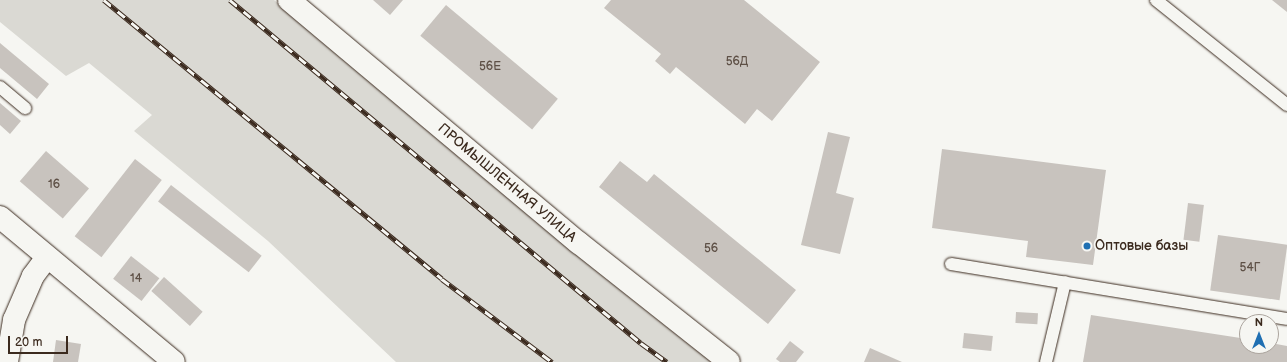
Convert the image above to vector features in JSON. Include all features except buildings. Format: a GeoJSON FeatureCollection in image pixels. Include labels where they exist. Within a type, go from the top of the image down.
{"type":"FeatureCollection","features":[{"type":"Feature","properties":{"kind":"street","name":"ПРОМЫШЛЕННАЯ УЛИЦА"},"geometry":{"type":"LineString","coordinates":[[289,0],[579,243],[729,362]]}},
{"type":"Feature","properties":{"kind":"street"},"geometry":{"type":"LineString","coordinates":[[0,218],[46,259],[174,362]]}},
{"type":"Feature","properties":{"kind":"street"},"geometry":{"type":"LineString","coordinates":[[7,362],[14,320],[33,276],[46,259]]}},
{"type":"Feature","properties":{"kind":"lane"},"geometry":{"type":"LineString","coordinates":[[1156,0],[1287,105]]}},
{"type":"Feature","properties":{"kind":"lane"},"geometry":{"type":"LineString","coordinates":[[0,87],[25,108]]}},
{"type":"Feature","properties":{"kind":"lane"},"geometry":{"type":"LineString","coordinates":[[951,264],[1287,319]]}},
{"type":"Feature","properties":{"kind":"lane"},"geometry":{"type":"LineString","coordinates":[[1046,362],[1065,282]]}},
{"type":"Feature","properties":{"kind":"shaded area"},"geometry":{"type":"Polygon","coordinates":[[[0,0],[274,0],[713,362],[396,362],[268,241],[134,131],[152,115],[89,63],[66,76],[0,22],[0,0]]]}},
{"type":"Feature","properties":{"kind":"railway"},"geometry":{"type":"LineString","coordinates":[[104,0],[442,279],[552,362]]}},
{"type":"Feature","properties":{"kind":"railway"},"geometry":{"type":"LineString","coordinates":[[230,0],[641,343],[667,362]]}},
{"type":"Feature","properties":{"kind":"place","name":"Оптовые базы"},"geometry":{"type":"Point","coordinates":[1087,246]}}]}
